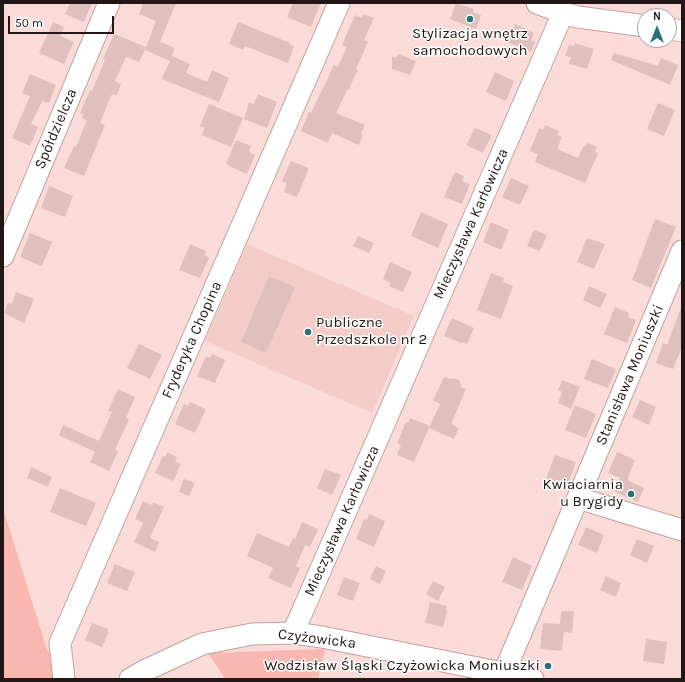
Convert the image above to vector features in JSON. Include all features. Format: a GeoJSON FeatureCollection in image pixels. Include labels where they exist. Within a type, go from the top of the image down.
{"type":"FeatureCollection","features":[{"type":"Feature","properties":{"kind":"street","name":"Spółdzielcza"},"geometry":{"type":"LineString","coordinates":[[3,256],[109,3]]}},
{"type":"Feature","properties":{"kind":"street","name":"Fryderyka Chopina"},"geometry":{"type":"LineString","coordinates":[[64,679],[60,643],[339,3]]}},
{"type":"Feature","properties":{"kind":"street"},"geometry":{"type":"LineString","coordinates":[[537,3],[578,17],[637,25]]}},
{"type":"Feature","properties":{"kind":"street","name":"Mieczysława Karłowicza"},"geometry":{"type":"LineString","coordinates":[[293,633],[564,13]]}},
{"type":"Feature","properties":{"kind":"street","name":"Stanisława Moniuszki"},"geometry":{"type":"LineString","coordinates":[[504,673],[682,252]]}},
{"type":"Feature","properties":{"kind":"street"},"geometry":{"type":"LineString","coordinates":[[578,498],[682,530]]}},
{"type":"Feature","properties":{"kind":"street","name":"Czyżowicka"},"geometry":{"type":"LineString","coordinates":[[130,679],[202,644],[252,634],[293,633],[322,637],[533,679]]}},
{"type":"Feature","properties":{"kind":"shaded area","name":"Publiczne Przedszkole nr 2"},"geometry":{"type":"Polygon","coordinates":[[[247,244],[414,316],[372,413],[205,341],[247,244]]]}},
{"type":"Feature","properties":{"kind":"shaded area"},"geometry":{"type":"Polygon","coordinates":[[[3,508],[47,650],[55,659],[57,679],[3,679],[3,508]]]}},
{"type":"Feature","properties":{"kind":"shaded area"},"geometry":{"type":"Polygon","coordinates":[[[325,649],[318,679],[225,679],[208,653],[325,649]]]}},
{"type":"Feature","properties":{"kind":"building"},"geometry":{"type":"Polygon","coordinates":[[[70,3],[92,3],[84,22],[65,14],[70,3]]]}},
{"type":"Feature","properties":{"kind":"building"},"geometry":{"type":"Polygon","coordinates":[[[143,3],[176,3],[160,42],[175,48],[170,61],[145,50],[156,21],[139,14],[143,3]]]}},
{"type":"Feature","properties":{"kind":"building"},"geometry":{"type":"Polygon","coordinates":[[[293,3],[321,3],[311,27],[287,17],[293,3]]]}},
{"type":"Feature","properties":{"kind":"building","name":"Stylizacja wnętrz samochodowych"},"geometry":{"type":"Polygon","coordinates":[[[456,3],[474,9],[473,12],[481,15],[476,29],[450,19],[456,3]]]}},
{"type":"Feature","properties":{"kind":"building"},"geometry":{"type":"Polygon","coordinates":[[[363,14],[374,18],[364,40],[368,42],[356,69],[358,70],[349,90],[347,90],[336,113],[365,125],[361,134],[363,135],[359,145],[332,133],[328,143],[301,131],[309,112],[311,113],[334,65],[338,67],[347,47],[342,45],[355,15],[361,18],[363,14]]]}},
{"type":"Feature","properties":{"kind":"building"},"geometry":{"type":"Polygon","coordinates":[[[53,22],[64,27],[60,36],[74,42],[64,64],[39,53],[53,22]]]}},
{"type":"Feature","properties":{"kind":"building"},"geometry":{"type":"Polygon","coordinates":[[[238,22],[294,46],[288,63],[245,46],[243,50],[229,44],[238,22]]]}},
{"type":"Feature","properties":{"kind":"building"},"geometry":{"type":"Polygon","coordinates":[[[515,24],[534,33],[531,40],[535,42],[531,52],[507,42],[515,24]]]}},
{"type":"Feature","properties":{"kind":"building"},"geometry":{"type":"Polygon","coordinates":[[[114,34],[146,47],[139,62],[126,57],[115,81],[121,84],[117,95],[112,94],[106,108],[100,123],[105,125],[84,176],[64,168],[74,146],[76,147],[87,120],[82,118],[84,114],[80,113],[90,90],[92,91],[105,60],[103,59],[114,34]]]}},
{"type":"Feature","properties":{"kind":"building"},"geometry":{"type":"Polygon","coordinates":[[[575,43],[594,49],[587,69],[569,64],[571,57],[565,56],[569,45],[574,46],[575,43]]]}},
{"type":"Feature","properties":{"kind":"building"},"geometry":{"type":"Polygon","coordinates":[[[614,53],[658,66],[661,58],[678,65],[670,85],[611,60],[614,53]]]}},
{"type":"Feature","properties":{"kind":"building"},"geometry":{"type":"Polygon","coordinates":[[[398,54],[416,61],[410,75],[392,69],[392,57],[396,58],[398,54]]]}},
{"type":"Feature","properties":{"kind":"building"},"geometry":{"type":"Polygon","coordinates":[[[172,56],[190,64],[186,73],[207,82],[212,70],[229,78],[219,102],[162,79],[172,56]]]}},
{"type":"Feature","properties":{"kind":"building"},"geometry":{"type":"Polygon","coordinates":[[[495,72],[514,81],[506,101],[486,92],[495,72]]]}},
{"type":"Feature","properties":{"kind":"building"},"geometry":{"type":"Polygon","coordinates":[[[30,74],[56,85],[49,103],[42,101],[31,124],[38,127],[30,146],[12,138],[30,96],[22,93],[30,74]]]}},
{"type":"Feature","properties":{"kind":"building"},"geometry":{"type":"Polygon","coordinates":[[[258,94],[277,102],[267,128],[244,119],[249,102],[254,104],[258,94]]]}},
{"type":"Feature","properties":{"kind":"building"},"geometry":{"type":"Polygon","coordinates":[[[658,103],[675,110],[664,136],[647,129],[658,103]]]}},
{"type":"Feature","properties":{"kind":"building"},"geometry":{"type":"Polygon","coordinates":[[[209,104],[243,118],[231,147],[202,135],[205,128],[200,126],[209,104]]]}},
{"type":"Feature","properties":{"kind":"building"},"geometry":{"type":"Polygon","coordinates":[[[545,125],[559,131],[557,135],[562,137],[557,149],[578,158],[583,147],[585,147],[587,143],[597,147],[595,152],[598,153],[585,183],[535,162],[538,154],[530,151],[539,128],[543,130],[545,125]]]}},
{"type":"Feature","properties":{"kind":"building"},"geometry":{"type":"Polygon","coordinates":[[[475,128],[492,135],[483,153],[466,145],[475,128]]]}},
{"type":"Feature","properties":{"kind":"building"},"geometry":{"type":"Polygon","coordinates":[[[236,140],[251,146],[249,152],[255,155],[247,174],[226,164],[236,140]]]}},
{"type":"Feature","properties":{"kind":"building"},"geometry":{"type":"Polygon","coordinates":[[[291,161],[309,168],[297,197],[284,192],[287,183],[282,181],[291,161]]]}},
{"type":"Feature","properties":{"kind":"building"},"geometry":{"type":"Polygon","coordinates":[[[455,172],[464,176],[462,181],[470,184],[462,204],[444,197],[455,172]]]}},
{"type":"Feature","properties":{"kind":"building"},"geometry":{"type":"Polygon","coordinates":[[[511,178],[529,186],[520,205],[502,197],[511,178]]]}},
{"type":"Feature","properties":{"kind":"building"},"geometry":{"type":"Polygon","coordinates":[[[49,186],[73,196],[65,217],[41,208],[49,186]]]}},
{"type":"Feature","properties":{"kind":"building"},"geometry":{"type":"Polygon","coordinates":[[[421,212],[448,224],[438,248],[411,236],[421,212]]]}},
{"type":"Feature","properties":{"kind":"building"},"geometry":{"type":"Polygon","coordinates":[[[655,219],[676,227],[651,288],[632,280],[655,219]]]}},
{"type":"Feature","properties":{"kind":"building"},"geometry":{"type":"Polygon","coordinates":[[[491,222],[509,230],[501,250],[483,242],[491,222]]]}},
{"type":"Feature","properties":{"kind":"building"},"geometry":{"type":"Polygon","coordinates":[[[534,230],[547,235],[540,251],[527,246],[534,230]]]}},
{"type":"Feature","properties":{"kind":"building"},"geometry":{"type":"Polygon","coordinates":[[[30,233],[52,242],[42,266],[20,257],[30,233]]]}},
{"type":"Feature","properties":{"kind":"building"},"geometry":{"type":"Polygon","coordinates":[[[358,236],[374,243],[369,253],[353,246],[358,236]]]}},
{"type":"Feature","properties":{"kind":"building"},"geometry":{"type":"Polygon","coordinates":[[[587,238],[605,244],[594,269],[577,262],[587,238]]]}},
{"type":"Feature","properties":{"kind":"building"},"geometry":{"type":"Polygon","coordinates":[[[190,244],[206,251],[204,255],[209,258],[200,278],[179,270],[190,244]]]}},
{"type":"Feature","properties":{"kind":"building"},"geometry":{"type":"Polygon","coordinates":[[[390,262],[412,272],[403,292],[389,286],[391,283],[383,279],[390,262]]]}},
{"type":"Feature","properties":{"kind":"building"},"geometry":{"type":"Polygon","coordinates":[[[491,273],[504,278],[503,282],[513,286],[501,319],[477,310],[491,273]]]}},
{"type":"Feature","properties":{"kind":"building"},"geometry":{"type":"Polygon","coordinates":[[[269,276],[295,287],[266,353],[241,342],[269,276]]]}},
{"type":"Feature","properties":{"kind":"building"},"geometry":{"type":"Polygon","coordinates":[[[589,286],[607,294],[600,308],[583,300],[589,286]]]}},
{"type":"Feature","properties":{"kind":"building"},"geometry":{"type":"Polygon","coordinates":[[[16,292],[34,299],[24,323],[4,313],[8,303],[12,304],[16,292]]]}},
{"type":"Feature","properties":{"kind":"building"},"geometry":{"type":"Polygon","coordinates":[[[615,307],[629,313],[628,317],[636,320],[627,343],[604,334],[615,307]]]}},
{"type":"Feature","properties":{"kind":"building"},"geometry":{"type":"Polygon","coordinates":[[[681,308],[682,347],[673,369],[656,363],[663,343],[667,345],[681,308]]]}},
{"type":"Feature","properties":{"kind":"building"},"geometry":{"type":"Polygon","coordinates":[[[452,318],[474,328],[467,344],[444,336],[452,318]]]}},
{"type":"Feature","properties":{"kind":"building"},"geometry":{"type":"Polygon","coordinates":[[[139,344],[162,355],[150,379],[127,368],[139,344]]]}},
{"type":"Feature","properties":{"kind":"building"},"geometry":{"type":"Polygon","coordinates":[[[212,354],[225,360],[215,383],[197,376],[206,356],[210,358],[212,354]]]}},
{"type":"Feature","properties":{"kind":"building"},"geometry":{"type":"Polygon","coordinates":[[[592,359],[616,369],[608,388],[584,379],[592,359]]]}},
{"type":"Feature","properties":{"kind":"building"},"geometry":{"type":"Polygon","coordinates":[[[444,377],[459,380],[462,388],[466,389],[451,424],[459,428],[454,439],[429,428],[414,462],[397,455],[401,445],[397,443],[406,422],[408,423],[410,418],[430,426],[440,404],[433,401],[444,377]]]}},
{"type":"Feature","properties":{"kind":"building"},"geometry":{"type":"Polygon","coordinates":[[[562,380],[580,387],[571,409],[558,403],[562,392],[558,390],[562,380]]]}},
{"type":"Feature","properties":{"kind":"building"},"geometry":{"type":"Polygon","coordinates":[[[118,389],[135,397],[126,418],[129,419],[115,450],[118,451],[109,471],[90,462],[95,452],[59,435],[63,425],[99,441],[112,412],[108,411],[118,389]]]}},
{"type":"Feature","properties":{"kind":"building"},"geometry":{"type":"Polygon","coordinates":[[[640,400],[656,407],[649,425],[632,417],[640,400]]]}},
{"type":"Feature","properties":{"kind":"building"},"geometry":{"type":"Polygon","coordinates":[[[190,402],[206,409],[195,433],[175,424],[184,404],[188,406],[190,402]]]}},
{"type":"Feature","properties":{"kind":"building"},"geometry":{"type":"Polygon","coordinates":[[[575,405],[596,414],[586,438],[565,430],[575,405]]]}},
{"type":"Feature","properties":{"kind":"building"},"geometry":{"type":"Polygon","coordinates":[[[167,452],[177,457],[175,461],[181,464],[173,481],[155,473],[163,456],[165,457],[167,452]]]}},
{"type":"Feature","properties":{"kind":"building"},"geometry":{"type":"Polygon","coordinates":[[[617,452],[635,460],[627,480],[644,488],[638,502],[615,492],[620,478],[623,479],[608,473],[617,452]]]}},
{"type":"Feature","properties":{"kind":"building"},"geometry":{"type":"Polygon","coordinates":[[[555,455],[576,462],[567,487],[546,479],[555,455]]]}},
{"type":"Feature","properties":{"kind":"building"},"geometry":{"type":"Polygon","coordinates":[[[31,467],[52,477],[48,487],[27,478],[31,467]]]}},
{"type":"Feature","properties":{"kind":"building"},"geometry":{"type":"Polygon","coordinates":[[[325,469],[341,475],[332,495],[317,488],[325,469]]]}},
{"type":"Feature","properties":{"kind":"building"},"geometry":{"type":"Polygon","coordinates":[[[184,479],[195,483],[189,496],[179,492],[184,479]]]}},
{"type":"Feature","properties":{"kind":"building"},"geometry":{"type":"Polygon","coordinates":[[[60,488],[96,503],[86,526],[50,512],[60,488]]]}},
{"type":"Feature","properties":{"kind":"building"},"geometry":{"type":"Polygon","coordinates":[[[143,501],[152,505],[153,502],[164,507],[150,538],[159,542],[155,552],[134,542],[143,523],[135,519],[143,501]]]}},
{"type":"Feature","properties":{"kind":"building"},"geometry":{"type":"Polygon","coordinates":[[[369,514],[385,521],[374,547],[356,539],[364,519],[367,520],[369,514]]]}},
{"type":"Feature","properties":{"kind":"building"},"geometry":{"type":"Polygon","coordinates":[[[302,522],[318,529],[310,547],[305,545],[296,566],[300,568],[291,588],[268,578],[273,568],[247,556],[257,533],[289,547],[293,538],[295,539],[302,522]]]}},
{"type":"Feature","properties":{"kind":"building"},"geometry":{"type":"Polygon","coordinates":[[[586,527],[604,535],[597,553],[578,545],[586,527]]]}},
{"type":"Feature","properties":{"kind":"building"},"geometry":{"type":"Polygon","coordinates":[[[637,539],[654,546],[647,563],[630,555],[637,539]]]}},
{"type":"Feature","properties":{"kind":"building"},"geometry":{"type":"Polygon","coordinates":[[[513,557],[532,566],[522,590],[502,582],[513,557]]]}},
{"type":"Feature","properties":{"kind":"building"},"geometry":{"type":"Polygon","coordinates":[[[115,564],[135,572],[127,591],[107,583],[115,564]]]}},
{"type":"Feature","properties":{"kind":"building"},"geometry":{"type":"Polygon","coordinates":[[[376,566],[386,571],[380,584],[370,579],[376,566]]]}},
{"type":"Feature","properties":{"kind":"building"},"geometry":{"type":"Polygon","coordinates":[[[606,576],[621,583],[616,597],[600,590],[606,576]]]}},
{"type":"Feature","properties":{"kind":"building"},"geometry":{"type":"Polygon","coordinates":[[[344,577],[360,583],[353,601],[337,595],[344,577]]]}},
{"type":"Feature","properties":{"kind":"building"},"geometry":{"type":"Polygon","coordinates":[[[433,581],[445,587],[438,601],[426,594],[433,581]]]}},
{"type":"Feature","properties":{"kind":"building"},"geometry":{"type":"Polygon","coordinates":[[[430,602],[447,606],[443,627],[425,623],[430,602]]]}},
{"type":"Feature","properties":{"kind":"building"},"geometry":{"type":"Polygon","coordinates":[[[561,611],[574,611],[572,633],[564,632],[562,651],[540,649],[543,623],[560,624],[561,611]]]}},
{"type":"Feature","properties":{"kind":"building"},"geometry":{"type":"Polygon","coordinates":[[[92,623],[108,629],[107,631],[109,632],[102,647],[85,640],[92,623]]]}},
{"type":"Feature","properties":{"kind":"building"},"geometry":{"type":"Polygon","coordinates":[[[646,639],[667,642],[664,664],[643,661],[646,639]]]}},
{"type":"Feature","properties":{"kind":"place","name":"Stylizacja wnętrz samochodowych"},"geometry":{"type":"Point","coordinates":[470,19]}},
{"type":"Feature","properties":{"kind":"place","name":"Publiczne Przedszkole nr 2"},"geometry":{"type":"Point","coordinates":[308,332]}},
{"type":"Feature","properties":{"kind":"place","name":"Kwiaciarnia u Brygidy"},"geometry":{"type":"Point","coordinates":[631,494]}},
{"type":"Feature","properties":{"kind":"place","name":"Wodzisław Śląski Czyżowicka Moniuszki"},"geometry":{"type":"Point","coordinates":[548,666]}}]}
